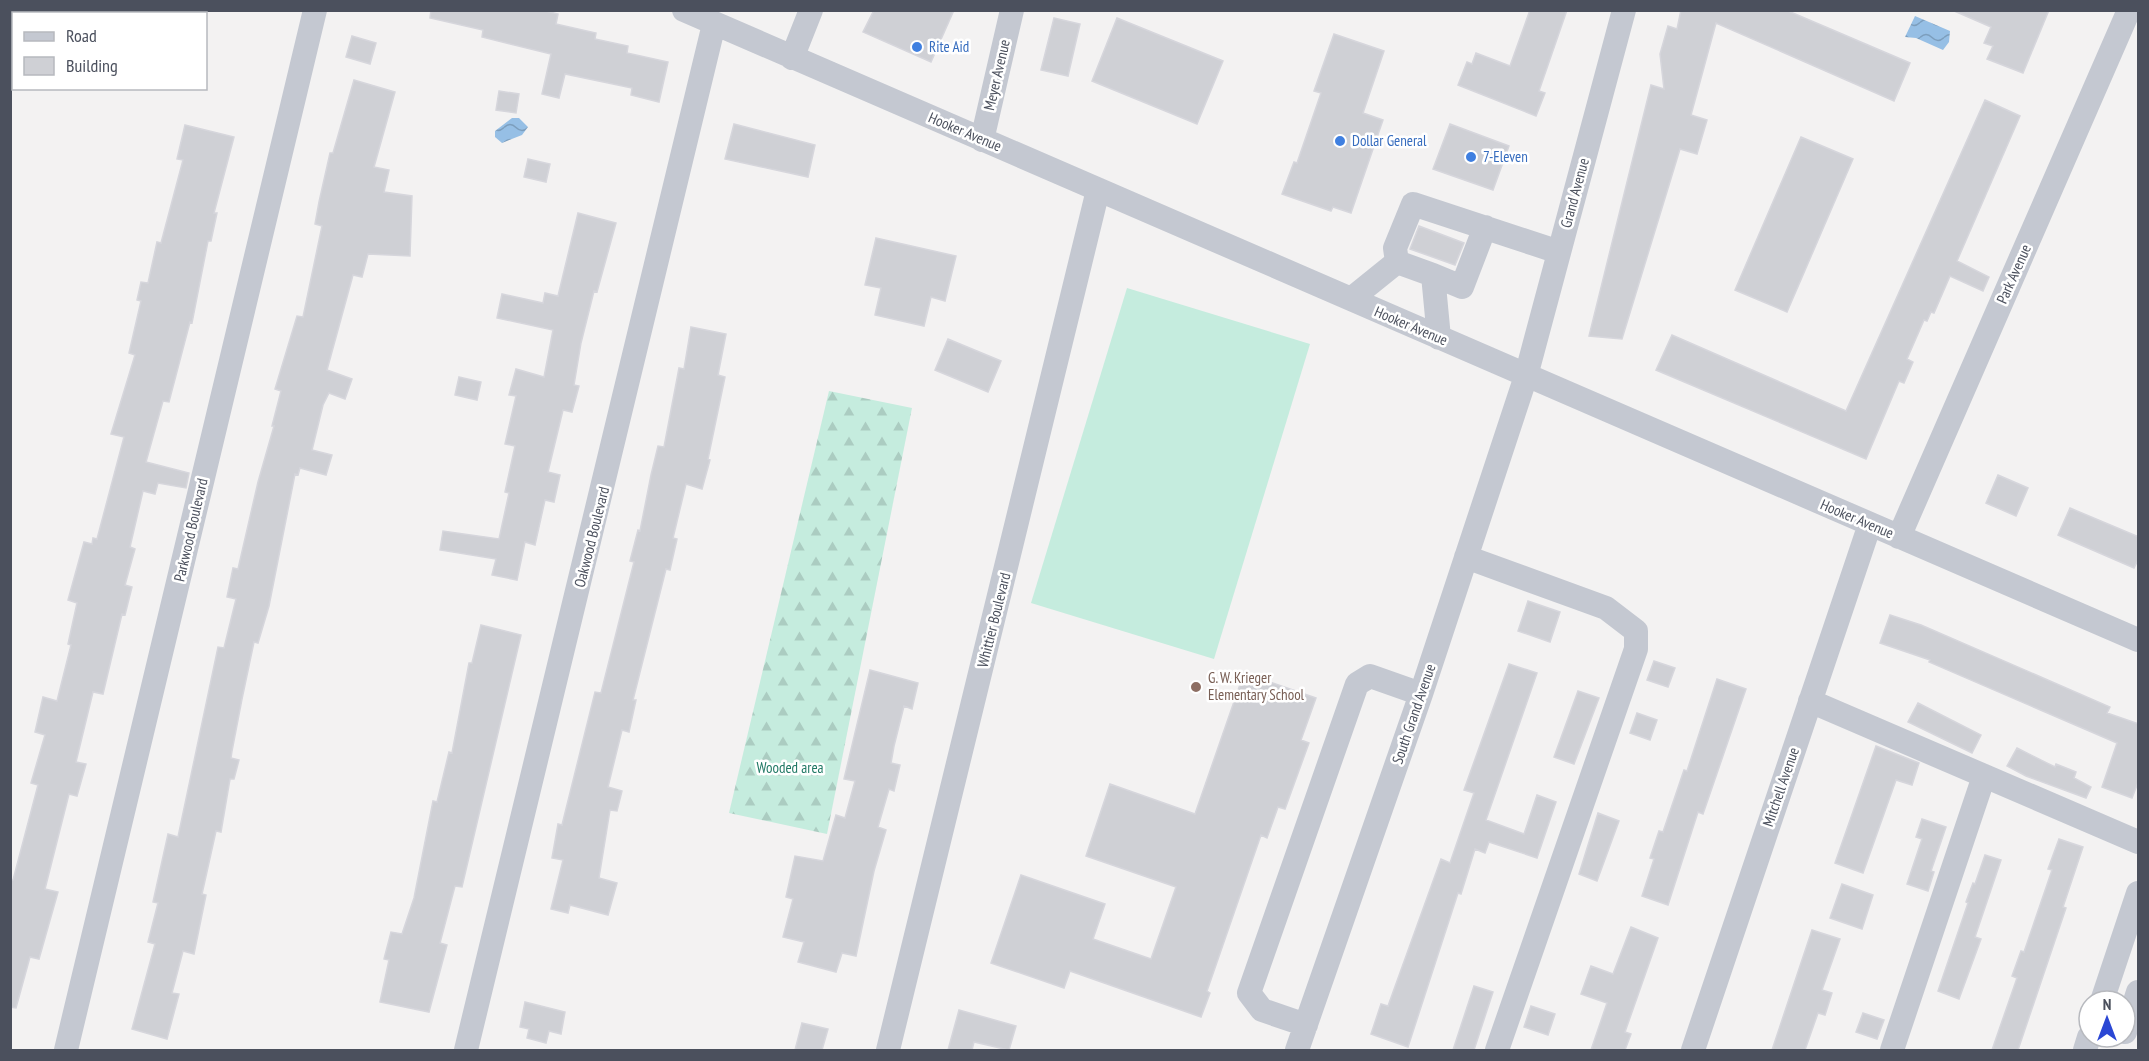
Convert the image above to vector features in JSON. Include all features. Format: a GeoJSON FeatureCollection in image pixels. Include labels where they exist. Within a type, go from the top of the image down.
{"type":"FeatureCollection","features":[{"type":"Feature","properties":{"kind":"street","name":"Parkwood Boulevard"},"geometry":{"type":"LineString","coordinates":[[66,1050],[315,10]]}},
{"type":"Feature","properties":{"kind":"street","name":"Hooker Avenue"},"geometry":{"type":"LineString","coordinates":[[684,10],[2139,640]]}},
{"type":"Feature","properties":{"kind":"street"},"geometry":{"type":"LineString","coordinates":[[792,57],[812,10]]}},
{"type":"Feature","properties":{"kind":"street","name":"Meyer Avenue"},"geometry":{"type":"LineString","coordinates":[[982,140],[1012,10]]}},
{"type":"Feature","properties":{"kind":"street","name":"Grand Avenue"},"geometry":{"type":"LineString","coordinates":[[1526,375],[1624,10]]}},
{"type":"Feature","properties":{"kind":"street","name":"Park Avenue"},"geometry":{"type":"LineString","coordinates":[[1899,537],[2128,10]]}},
{"type":"Feature","properties":{"kind":"street","name":"Oakwood Boulevard"},"geometry":{"type":"LineString","coordinates":[[466,1050],[714,24]]}},
{"type":"Feature","properties":{"kind":"street","name":"Whittier Boulevard"},"geometry":{"type":"LineString","coordinates":[[888,1050],[909,972],[1098,190]]}},
{"type":"Feature","properties":{"kind":"street"},"geometry":{"type":"LineString","coordinates":[[1397,262],[1395,248],[1413,204],[1559,252]]}},
{"type":"Feature","properties":{"kind":"street"},"geometry":{"type":"LineString","coordinates":[[1397,262],[1462,287],[1485,227]]}},
{"type":"Feature","properties":{"kind":"street"},"geometry":{"type":"LineString","coordinates":[[1351,299],[1397,262]]}},
{"type":"Feature","properties":{"kind":"street"},"geometry":{"type":"LineString","coordinates":[[1433,275],[1439,338]]}},
{"type":"Feature","properties":{"kind":"street","name":"South Grand Avenue"},"geometry":{"type":"LineString","coordinates":[[1297,1050],[1421,694],[1526,375]]}},
{"type":"Feature","properties":{"kind":"street","name":"Mitchell Avenue"},"geometry":{"type":"LineString","coordinates":[[1693,1050],[1870,524]]}},
{"type":"Feature","properties":{"kind":"street"},"geometry":{"type":"LineString","coordinates":[[1466,557],[1606,608],[1636,631],[1636,649],[1497,1050]]}},
{"type":"Feature","properties":{"kind":"street"},"geometry":{"type":"LineString","coordinates":[[1306,1025],[1262,1010],[1250,993],[1257,971],[1357,684],[1370,676],[1421,694]]}},
{"type":"Feature","properties":{"kind":"street"},"geometry":{"type":"LineString","coordinates":[[1810,701],[2139,842]]}},
{"type":"Feature","properties":{"kind":"street"},"geometry":{"type":"LineString","coordinates":[[1892,1050],[1984,776]]}},
{"type":"Feature","properties":{"kind":"street"},"geometry":{"type":"LineString","coordinates":[[2106,989],[2139,893]]}},
{"type":"Feature","properties":{"kind":"green space"},"geometry":{"type":"Polygon","coordinates":[[[1127,288],[1310,344],[1214,659],[1031,603],[1127,288]]]}},
{"type":"Feature","properties":{"kind":"green space","name":"Wooded area"},"geometry":{"type":"Polygon","coordinates":[[[829,391],[912,408],[827,834],[729,813],[829,391]]]}},
{"type":"Feature","properties":{"kind":"water"},"geometry":{"type":"Polygon","coordinates":[[[1915,16],[1950,31],[1949,42],[1943,50],[1916,38],[1905,37],[1915,16]]]}},
{"type":"Feature","properties":{"kind":"water"},"geometry":{"type":"Polygon","coordinates":[[[512,118],[519,118],[528,127],[522,135],[502,143],[495,137],[495,131],[512,118]]]}},
{"type":"Feature","properties":{"kind":"building"},"geometry":{"type":"Polygon","coordinates":[[[431,10],[542,10],[558,14],[556,24],[596,33],[595,39],[628,46],[627,53],[668,62],[659,102],[631,95],[632,88],[565,74],[559,98],[542,94],[551,54],[482,37],[483,30],[430,18],[431,10]]]}},
{"type":"Feature","properties":{"kind":"building","name":"Rite Aid"},"geometry":{"type":"Polygon","coordinates":[[[874,10],[954,10],[931,62],[863,32],[874,10]]]}},
{"type":"Feature","properties":{"kind":"building"},"geometry":{"type":"Polygon","coordinates":[[[1530,10],[1567,10],[1539,91],[1545,93],[1536,116],[1458,85],[1467,62],[1472,64],[1476,53],[1510,66],[1530,10]]]}},
{"type":"Feature","properties":{"kind":"building"},"geometry":{"type":"Polygon","coordinates":[[[1681,10],[1786,10],[1910,63],[1894,101],[1716,23],[1691,115],[1707,120],[1697,154],[1680,149],[1622,339],[1589,336],[1651,85],[1664,89],[1660,54],[1668,26],[1677,29],[1681,10]]]}},
{"type":"Feature","properties":{"kind":"building"},"geometry":{"type":"Polygon","coordinates":[[[1952,10],[2049,10],[2023,73],[1987,59],[1993,46],[1984,43],[1991,27],[1952,10]]]}},
{"type":"Feature","properties":{"kind":"building"},"geometry":{"type":"Polygon","coordinates":[[[1054,18],[1080,24],[1068,76],[1041,70],[1054,18]]]}},
{"type":"Feature","properties":{"kind":"building"},"geometry":{"type":"Polygon","coordinates":[[[1117,18],[1223,61],[1197,124],[1092,81],[1117,18]]]}},
{"type":"Feature","properties":{"kind":"building","name":"Dollar General"},"geometry":{"type":"Polygon","coordinates":[[[1334,34],[1384,51],[1363,113],[1383,120],[1351,213],[1333,207],[1331,211],[1282,194],[1294,162],[1297,163],[1321,93],[1314,91],[1334,34]]]}},
{"type":"Feature","properties":{"kind":"building"},"geometry":{"type":"Polygon","coordinates":[[[352,36],[376,43],[370,64],[346,57],[352,36]]]}},
{"type":"Feature","properties":{"kind":"building"},"geometry":{"type":"Polygon","coordinates":[[[354,80],[395,92],[374,167],[389,170],[384,192],[412,196],[410,256],[368,254],[362,277],[353,275],[327,370],[352,379],[345,399],[329,393],[323,405],[312,450],[332,455],[326,475],[300,468],[298,475],[295,474],[269,606],[258,643],[254,642],[242,699],[231,758],[239,760],[234,779],[230,779],[221,832],[216,831],[202,894],[206,895],[194,954],[183,951],[172,993],[179,994],[167,1039],[132,1029],[155,944],[148,942],[158,903],[153,902],[168,834],[178,837],[218,647],[224,648],[236,599],[227,597],[233,568],[238,569],[258,482],[274,426],[272,426],[281,391],[275,389],[297,316],[303,317],[322,226],[315,224],[319,202],[330,153],[333,153],[354,80]]]}},
{"type":"Feature","properties":{"kind":"building"},"geometry":{"type":"Polygon","coordinates":[[[499,91],[519,94],[516,113],[496,110],[499,91]]]}},
{"type":"Feature","properties":{"kind":"building"},"geometry":{"type":"Polygon","coordinates":[[[1985,100],[2020,116],[1957,261],[1989,277],[1983,291],[1950,276],[1934,313],[1931,312],[1927,321],[1924,320],[1907,359],[1913,362],[1904,383],[1899,381],[1866,459],[1656,370],[1672,335],[1846,411],[1985,100]]]}},
{"type":"Feature","properties":{"kind":"building"},"geometry":{"type":"Polygon","coordinates":[[[734,124],[815,145],[808,177],[725,159],[734,124]]]}},
{"type":"Feature","properties":{"kind":"building","name":"7-Eleven"},"geometry":{"type":"Polygon","coordinates":[[[1450,124],[1509,146],[1493,190],[1433,169],[1450,124]]]}},
{"type":"Feature","properties":{"kind":"building"},"geometry":{"type":"Polygon","coordinates":[[[185,125],[234,137],[214,213],[217,213],[211,241],[208,241],[192,323],[190,322],[169,402],[163,401],[146,462],[189,473],[186,488],[158,483],[155,494],[143,491],[130,547],[135,549],[125,585],[132,587],[125,615],[122,614],[103,694],[93,692],[76,762],[86,764],[77,796],[69,794],[45,889],[58,892],[39,959],[30,957],[16,1008],[10,1007],[10,880],[13,880],[38,785],[31,783],[45,735],[35,732],[43,697],[57,701],[71,645],[68,644],[77,603],[68,600],[84,542],[92,544],[93,538],[97,539],[124,437],[111,434],[135,355],[129,353],[141,301],[137,300],[141,282],[148,283],[157,242],[161,243],[183,160],[177,159],[185,125]]]}},
{"type":"Feature","properties":{"kind":"building"},"geometry":{"type":"Polygon","coordinates":[[[1801,137],[1853,159],[1787,312],[1735,290],[1801,137]]]}},
{"type":"Feature","properties":{"kind":"building"},"geometry":{"type":"Polygon","coordinates":[[[528,159],[550,164],[546,182],[524,177],[528,159]]]}},
{"type":"Feature","properties":{"kind":"building"},"geometry":{"type":"Polygon","coordinates":[[[578,213],[616,223],[597,292],[594,291],[581,343],[574,385],[579,386],[572,412],[563,410],[548,472],[560,475],[554,502],[545,500],[535,545],[525,542],[517,580],[492,575],[496,559],[440,550],[443,531],[499,539],[509,493],[505,492],[515,446],[505,444],[516,396],[509,395],[516,369],[544,377],[553,330],[497,318],[502,294],[543,303],[545,293],[558,296],[578,213]]]}},
{"type":"Feature","properties":{"kind":"building"},"geometry":{"type":"Polygon","coordinates":[[[1419,226],[1464,243],[1455,265],[1410,249],[1419,226]]]}},
{"type":"Feature","properties":{"kind":"building"},"geometry":{"type":"Polygon","coordinates":[[[876,238],[956,256],[945,301],[931,297],[924,326],[875,315],[881,288],[865,285],[876,238]]]}},
{"type":"Feature","properties":{"kind":"building"},"geometry":{"type":"Polygon","coordinates":[[[691,327],[726,334],[718,375],[725,377],[708,459],[710,460],[702,489],[686,484],[673,538],[677,539],[670,570],[666,569],[633,700],[636,700],[629,732],[622,730],[608,787],[622,791],[617,811],[610,810],[599,878],[617,883],[608,915],[570,905],[568,913],[551,909],[563,860],[552,858],[558,824],[562,825],[595,692],[601,693],[634,562],[630,561],[638,530],[640,531],[658,446],[664,447],[679,368],[684,369],[691,327]]]}},
{"type":"Feature","properties":{"kind":"building"},"geometry":{"type":"Polygon","coordinates":[[[948,339],[1001,361],[988,392],[935,370],[948,339]]]}},
{"type":"Feature","properties":{"kind":"building"},"geometry":{"type":"Polygon","coordinates":[[[459,377],[481,382],[477,400],[455,395],[459,377]]]}},
{"type":"Feature","properties":{"kind":"building"},"geometry":{"type":"Polygon","coordinates":[[[1998,475],[2028,488],[2016,516],[1986,503],[1998,475]]]}},
{"type":"Feature","properties":{"kind":"building"},"geometry":{"type":"Polygon","coordinates":[[[2070,508],[2139,537],[2139,558],[2134,568],[2058,535],[2070,508]]]}},
{"type":"Feature","properties":{"kind":"building"},"geometry":{"type":"Polygon","coordinates":[[[1528,601],[1560,612],[1550,642],[1518,631],[1528,601]]]}},
{"type":"Feature","properties":{"kind":"building"},"geometry":{"type":"Polygon","coordinates":[[[1890,615],[1921,625],[2110,707],[2107,713],[2139,724],[2139,780],[2132,798],[2102,787],[2117,743],[1929,662],[1930,660],[1880,643],[1890,615]]]}},
{"type":"Feature","properties":{"kind":"building"},"geometry":{"type":"Polygon","coordinates":[[[481,625],[521,635],[462,887],[455,886],[440,943],[447,945],[429,1012],[380,1002],[389,960],[384,959],[391,932],[402,934],[414,898],[433,801],[437,802],[449,752],[452,753],[469,663],[472,663],[481,625]]]}},
{"type":"Feature","properties":{"kind":"building"},"geometry":{"type":"Polygon","coordinates":[[[1654,661],[1675,668],[1668,687],[1647,680],[1654,661]]]}},
{"type":"Feature","properties":{"kind":"building"},"geometry":{"type":"Polygon","coordinates":[[[1509,664],[1537,673],[1486,820],[1524,834],[1537,795],[1556,802],[1537,858],[1489,842],[1485,853],[1475,849],[1461,894],[1458,893],[1408,1047],[1371,1034],[1381,1004],[1388,1006],[1441,859],[1450,863],[1474,793],[1464,790],[1509,664]]]}},
{"type":"Feature","properties":{"kind":"building"},"geometry":{"type":"Polygon","coordinates":[[[870,670],[918,683],[912,709],[904,706],[894,746],[891,763],[900,765],[894,791],[889,789],[878,827],[886,830],[874,871],[856,956],[842,953],[836,972],[798,962],[804,942],[783,937],[793,899],[786,897],[795,856],[823,861],[836,815],[845,818],[855,781],[844,779],[870,670]]]}},
{"type":"Feature","properties":{"kind":"building"},"geometry":{"type":"Polygon","coordinates":[[[1244,673],[1316,698],[1301,740],[1309,743],[1285,809],[1278,807],[1267,838],[1261,835],[1207,991],[1210,993],[1201,1017],[1070,971],[1064,988],[991,963],[1021,875],[1105,904],[1093,939],[1151,959],[1176,887],[1086,856],[1110,784],[1195,814],[1244,673]]]}},
{"type":"Feature","properties":{"kind":"building"},"geometry":{"type":"Polygon","coordinates":[[[1717,679],[1746,689],[1703,814],[1698,812],[1668,905],[1642,896],[1654,859],[1650,858],[1659,831],[1663,832],[1684,770],[1687,771],[1717,679]]]}},
{"type":"Feature","properties":{"kind":"building"},"geometry":{"type":"Polygon","coordinates":[[[1578,691],[1599,698],[1574,764],[1554,757],[1578,691]]]}},
{"type":"Feature","properties":{"kind":"building"},"geometry":{"type":"Polygon","coordinates":[[[1918,703],[1981,735],[1972,753],[1908,722],[1918,703]]]}},
{"type":"Feature","properties":{"kind":"building"},"geometry":{"type":"Polygon","coordinates":[[[1637,713],[1657,720],[1650,740],[1630,733],[1637,713]]]}},
{"type":"Feature","properties":{"kind":"building"},"geometry":{"type":"Polygon","coordinates":[[[1876,746],[1919,763],[1912,785],[1896,780],[1863,873],[1835,863],[1876,746]]]}},
{"type":"Feature","properties":{"kind":"building"},"geometry":{"type":"Polygon","coordinates":[[[2017,748],[2055,767],[2056,764],[2076,772],[2074,778],[2091,787],[2086,798],[2026,776],[2007,766],[2017,748]]]}},
{"type":"Feature","properties":{"kind":"building"},"geometry":{"type":"Polygon","coordinates":[[[1598,813],[1619,821],[1597,881],[1579,874],[1598,813]]]}},
{"type":"Feature","properties":{"kind":"building"},"geometry":{"type":"Polygon","coordinates":[[[1922,819],[1946,827],[1931,871],[1934,872],[1928,891],[1907,884],[1922,839],[1916,837],[1922,819]]]}},
{"type":"Feature","properties":{"kind":"building"},"geometry":{"type":"Polygon","coordinates":[[[2059,839],[2083,847],[2063,907],[2066,908],[2018,1050],[1992,1050],[2017,978],[2012,976],[2021,951],[2024,952],[2052,870],[2048,869],[2059,839]]]}},
{"type":"Feature","properties":{"kind":"building"},"geometry":{"type":"Polygon","coordinates":[[[1985,855],[2001,860],[1975,937],[1981,939],[1959,999],[1938,991],[1968,903],[1966,902],[1985,855]]]}},
{"type":"Feature","properties":{"kind":"building"},"geometry":{"type":"Polygon","coordinates":[[[1842,884],[1873,895],[1862,929],[1830,918],[1842,884]]]}},
{"type":"Feature","properties":{"kind":"building"},"geometry":{"type":"Polygon","coordinates":[[[1631,927],[1658,938],[1625,1032],[1631,1034],[1625,1050],[1591,1050],[1607,1003],[1581,994],[1591,966],[1613,974],[1631,927]]]}},
{"type":"Feature","properties":{"kind":"building"},"geometry":{"type":"Polygon","coordinates":[[[1812,930],[1840,939],[1822,990],[1832,993],[1825,1015],[1818,1013],[1805,1050],[1772,1050],[1812,930]]]}},
{"type":"Feature","properties":{"kind":"building"},"geometry":{"type":"Polygon","coordinates":[[[1474,986],[1493,992],[1474,1050],[1453,1050],[1474,986]]]}},
{"type":"Feature","properties":{"kind":"building"},"geometry":{"type":"Polygon","coordinates":[[[525,1002],[565,1012],[561,1034],[549,1031],[546,1043],[527,1038],[529,1029],[520,1027],[525,1002]]]}},
{"type":"Feature","properties":{"kind":"building"},"geometry":{"type":"Polygon","coordinates":[[[1531,1006],[1555,1014],[1548,1035],[1524,1027],[1531,1006]]]}},
{"type":"Feature","properties":{"kind":"building"},"geometry":{"type":"Polygon","coordinates":[[[959,1010],[1016,1026],[1009,1050],[974,1042],[972,1050],[948,1050],[959,1010]]]}},
{"type":"Feature","properties":{"kind":"building"},"geometry":{"type":"Polygon","coordinates":[[[1863,1013],[1884,1020],[1877,1039],[1856,1032],[1863,1013]]]}},
{"type":"Feature","properties":{"kind":"building"},"geometry":{"type":"Polygon","coordinates":[[[802,1023],[828,1029],[822,1050],[795,1050],[802,1023]]]}},
{"type":"Feature","properties":{"kind":"place","name":"Rite Aid"},"geometry":{"type":"Point","coordinates":[917,47]}},
{"type":"Feature","properties":{"kind":"place","name":"Dollar General"},"geometry":{"type":"Point","coordinates":[1340,141]}},
{"type":"Feature","properties":{"kind":"place","name":"7-Eleven"},"geometry":{"type":"Point","coordinates":[1471,157]}},
{"type":"Feature","properties":{"kind":"place","name":"G. W. Krieger Elementary School"},"geometry":{"type":"Point","coordinates":[1196,687]}}]}
